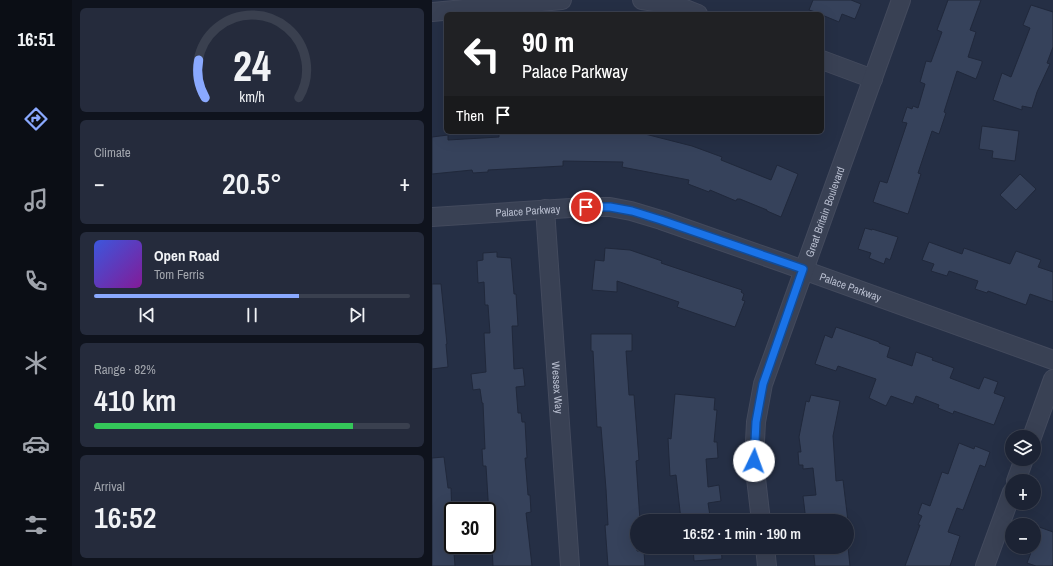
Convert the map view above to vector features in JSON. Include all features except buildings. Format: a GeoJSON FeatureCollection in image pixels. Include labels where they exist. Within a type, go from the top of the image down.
{"type":"FeatureCollection","features":[{"type":"Feature","properties":{"kind":"street"},"geometry":{"type":"LineString","coordinates":[[432,12],[562,0]]}},
{"type":"Feature","properties":{"kind":"street"},"geometry":{"type":"LineString","coordinates":[[642,0],[676,3],[694,12]]}},
{"type":"Feature","properties":{"kind":"street","name":"Great Britain Boulevard"},"geometry":{"type":"LineString","coordinates":[[760,514],[754,461],[756,422],[763,384],[803,269],[901,0]]}},
{"type":"Feature","properties":{"kind":"street"},"geometry":{"type":"LineString","coordinates":[[824,61],[873,78]]}},
{"type":"Feature","properties":{"kind":"street","name":"Palace Parkway"},"geometry":{"type":"LineString","coordinates":[[432,217],[586,207],[610,207],[632,211],[803,269],[1053,360]]}},
{"type":"Feature","properties":{"kind":"street","name":"Wessex Way"},"geometry":{"type":"LineString","coordinates":[[545,209],[570,566]]}},
{"type":"Feature","properties":{"kind":"street"},"geometry":{"type":"LineString","coordinates":[[1035,430],[1053,379]]}},
{"type":"Feature","properties":{"kind":"street"},"geometry":{"type":"LineString","coordinates":[[985,566],[1005,510]]}},
{"type":"Feature","properties":{"kind":"street"},"geometry":{"type":"LineString","coordinates":[[766,554],[767,566]]}},
{"type":"Feature","properties":{"kind":"route"},"geometry":{"type":"LineString","coordinates":[[586,207],[610,207],[632,211],[803,269],[763,384],[756,422],[754,461]]}}]}
